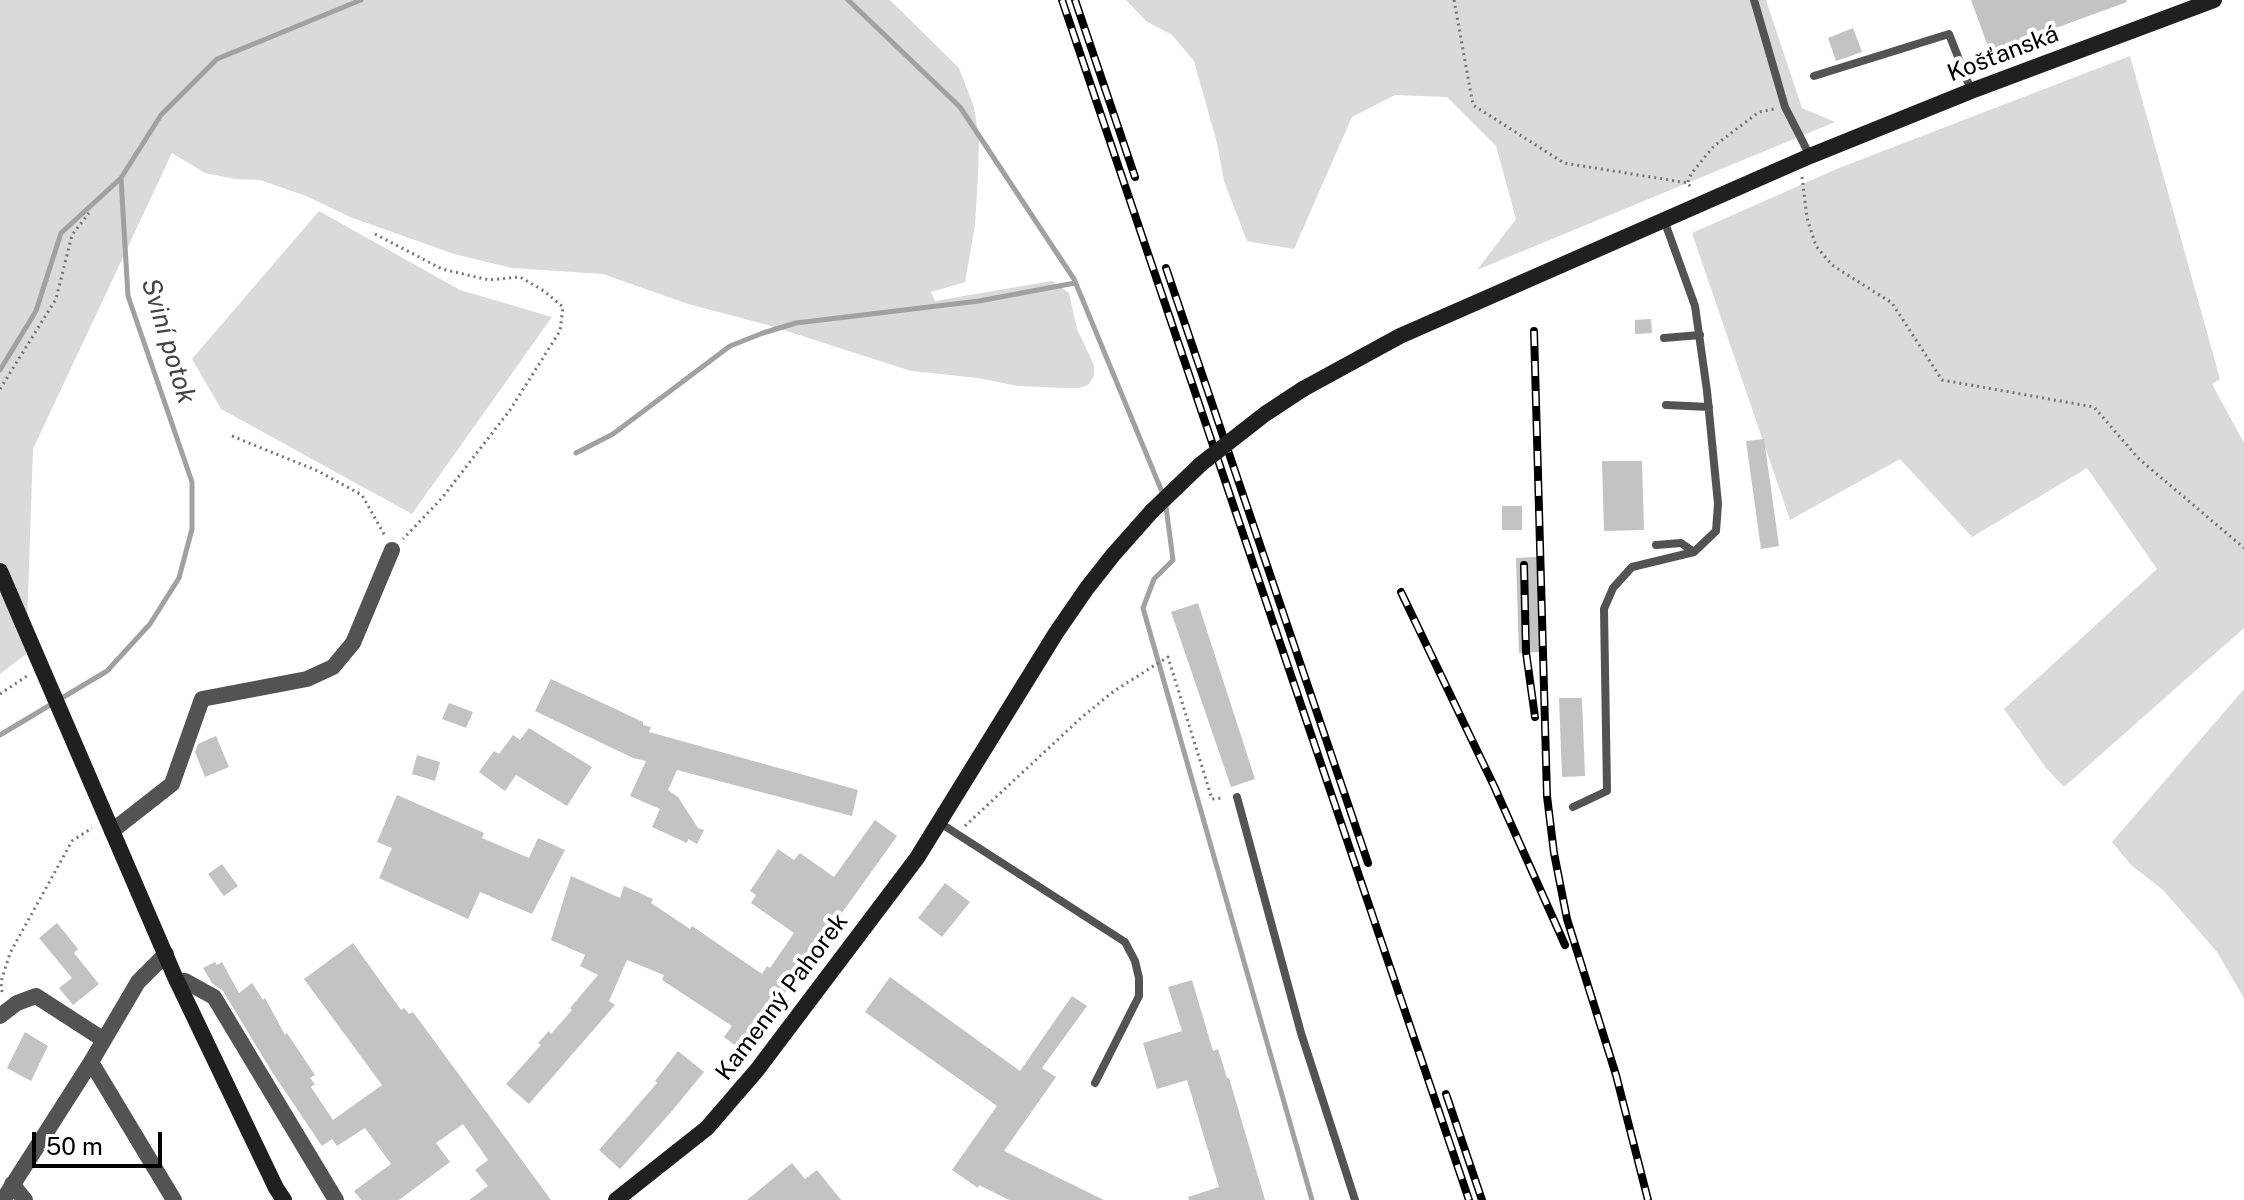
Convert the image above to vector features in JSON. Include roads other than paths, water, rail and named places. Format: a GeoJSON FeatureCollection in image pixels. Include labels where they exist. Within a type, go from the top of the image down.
{"type":"FeatureCollection","features":[{"type":"Feature","properties":{"kind":"street","name":"Košťanská"},"geometry":{"type":"LineString","coordinates":[[1303,389],[1415,329],[1804,159],[1971,91],[2214,0]]}},
{"type":"Feature","properties":{"kind":"street","name":"Kamenný Pahorek"},"geometry":{"type":"LineString","coordinates":[[616,1200],[690,1143],[734,1100],[885,902],[940,823],[1064,622],[1113,555],[1152,511],[1220,449],[1303,389]]}},
{"type":"Feature","properties":{"kind":"street"},"geometry":{"type":"LineString","coordinates":[[110,825],[172,784],[202,699],[307,679],[333,667],[353,643],[392,550]]}},
{"type":"Feature","properties":{"kind":"street"},"geometry":{"type":"LineString","coordinates":[[0,571],[178,982],[284,1200]]}},
{"type":"Feature","properties":{"kind":"street"},"geometry":{"type":"LineString","coordinates":[[3,1200],[138,982],[166,954]]}},
{"type":"Feature","properties":{"kind":"street"},"geometry":{"type":"LineString","coordinates":[[178,982],[185,981],[214,997],[336,1200]]}},
{"type":"Feature","properties":{"kind":"street"},"geometry":{"type":"LineString","coordinates":[[2,1014],[17,1003],[36,996],[104,1040]]}},
{"type":"Feature","properties":{"kind":"street"},"geometry":{"type":"LineString","coordinates":[[91,1062],[174,1200]]}},
{"type":"Feature","properties":{"kind":"street"},"geometry":{"type":"LineString","coordinates":[[12,1184],[25,1200]]}},
{"type":"Feature","properties":{"kind":"lane"},"geometry":{"type":"LineString","coordinates":[[1754,0],[1785,107],[1804,159]]}},
{"type":"Feature","properties":{"kind":"lane"},"geometry":{"type":"LineString","coordinates":[[1814,76],[1949,34],[1971,91]]}},
{"type":"Feature","properties":{"kind":"lane"},"geometry":{"type":"LineString","coordinates":[[1573,807],[1607,791],[1604,609],[1613,588],[1632,567],[1694,552],[1716,531],[1718,504],[1700,335],[1695,306],[1664,220]]}},
{"type":"Feature","properties":{"kind":"lane"},"geometry":{"type":"LineString","coordinates":[[1664,338],[1700,335]]}},
{"type":"Feature","properties":{"kind":"lane"},"geometry":{"type":"LineString","coordinates":[[1666,405],[1709,407]]}},
{"type":"Feature","properties":{"kind":"lane"},"geometry":{"type":"LineString","coordinates":[[1656,545],[1681,543],[1694,552]]}},
{"type":"Feature","properties":{"kind":"lane"},"geometry":{"type":"LineString","coordinates":[[1237,797],[1301,1033],[1355,1200]]}},
{"type":"Feature","properties":{"kind":"lane"},"geometry":{"type":"LineString","coordinates":[[940,823],[1125,942],[1137,970],[1139,996],[1095,1083]]}},
{"type":"Feature","properties":{"kind":"waterway","name":"Sviní potok"},"geometry":{"type":"LineString","coordinates":[[0,735],[107,671],[150,624],[179,578],[192,529],[192,482],[128,296],[121,178],[161,115],[217,59],[361,0]]}},
{"type":"Feature","properties":{"kind":"waterway"},"geometry":{"type":"LineString","coordinates":[[848,0],[960,107],[1074,279],[1165,499],[1173,560],[1154,579],[1143,608],[1312,1200]]}},
{"type":"Feature","properties":{"kind":"waterway"},"geometry":{"type":"LineString","coordinates":[[0,370],[36,311],[61,233],[120,179]]}},
{"type":"Feature","properties":{"kind":"waterway"},"geometry":{"type":"LineString","coordinates":[[576,453],[613,434],[730,346],[763,333],[796,323],[979,301],[1075,283]]}},
{"type":"Feature","properties":{"kind":"railway"},"geometry":{"type":"LineString","coordinates":[[1062,0],[1469,1200]]}},
{"type":"Feature","properties":{"kind":"railway"},"geometry":{"type":"LineString","coordinates":[[1075,0],[1135,177]]}},
{"type":"Feature","properties":{"kind":"railway"},"geometry":{"type":"LineString","coordinates":[[1166,268],[1368,863]]}},
{"type":"Feature","properties":{"kind":"railway"},"geometry":{"type":"LineString","coordinates":[[1534,331],[1547,796],[1554,853],[1567,919],[1616,1075],[1648,1200]]}},
{"type":"Feature","properties":{"kind":"railway"},"geometry":{"type":"LineString","coordinates":[[1524,565],[1526,652],[1535,717]]}},
{"type":"Feature","properties":{"kind":"railway"},"geometry":{"type":"LineString","coordinates":[[1401,592],[1494,786],[1565,945]]}},
{"type":"Feature","properties":{"kind":"railway"},"geometry":{"type":"LineString","coordinates":[[1446,1094],[1482,1200]]}}]}
